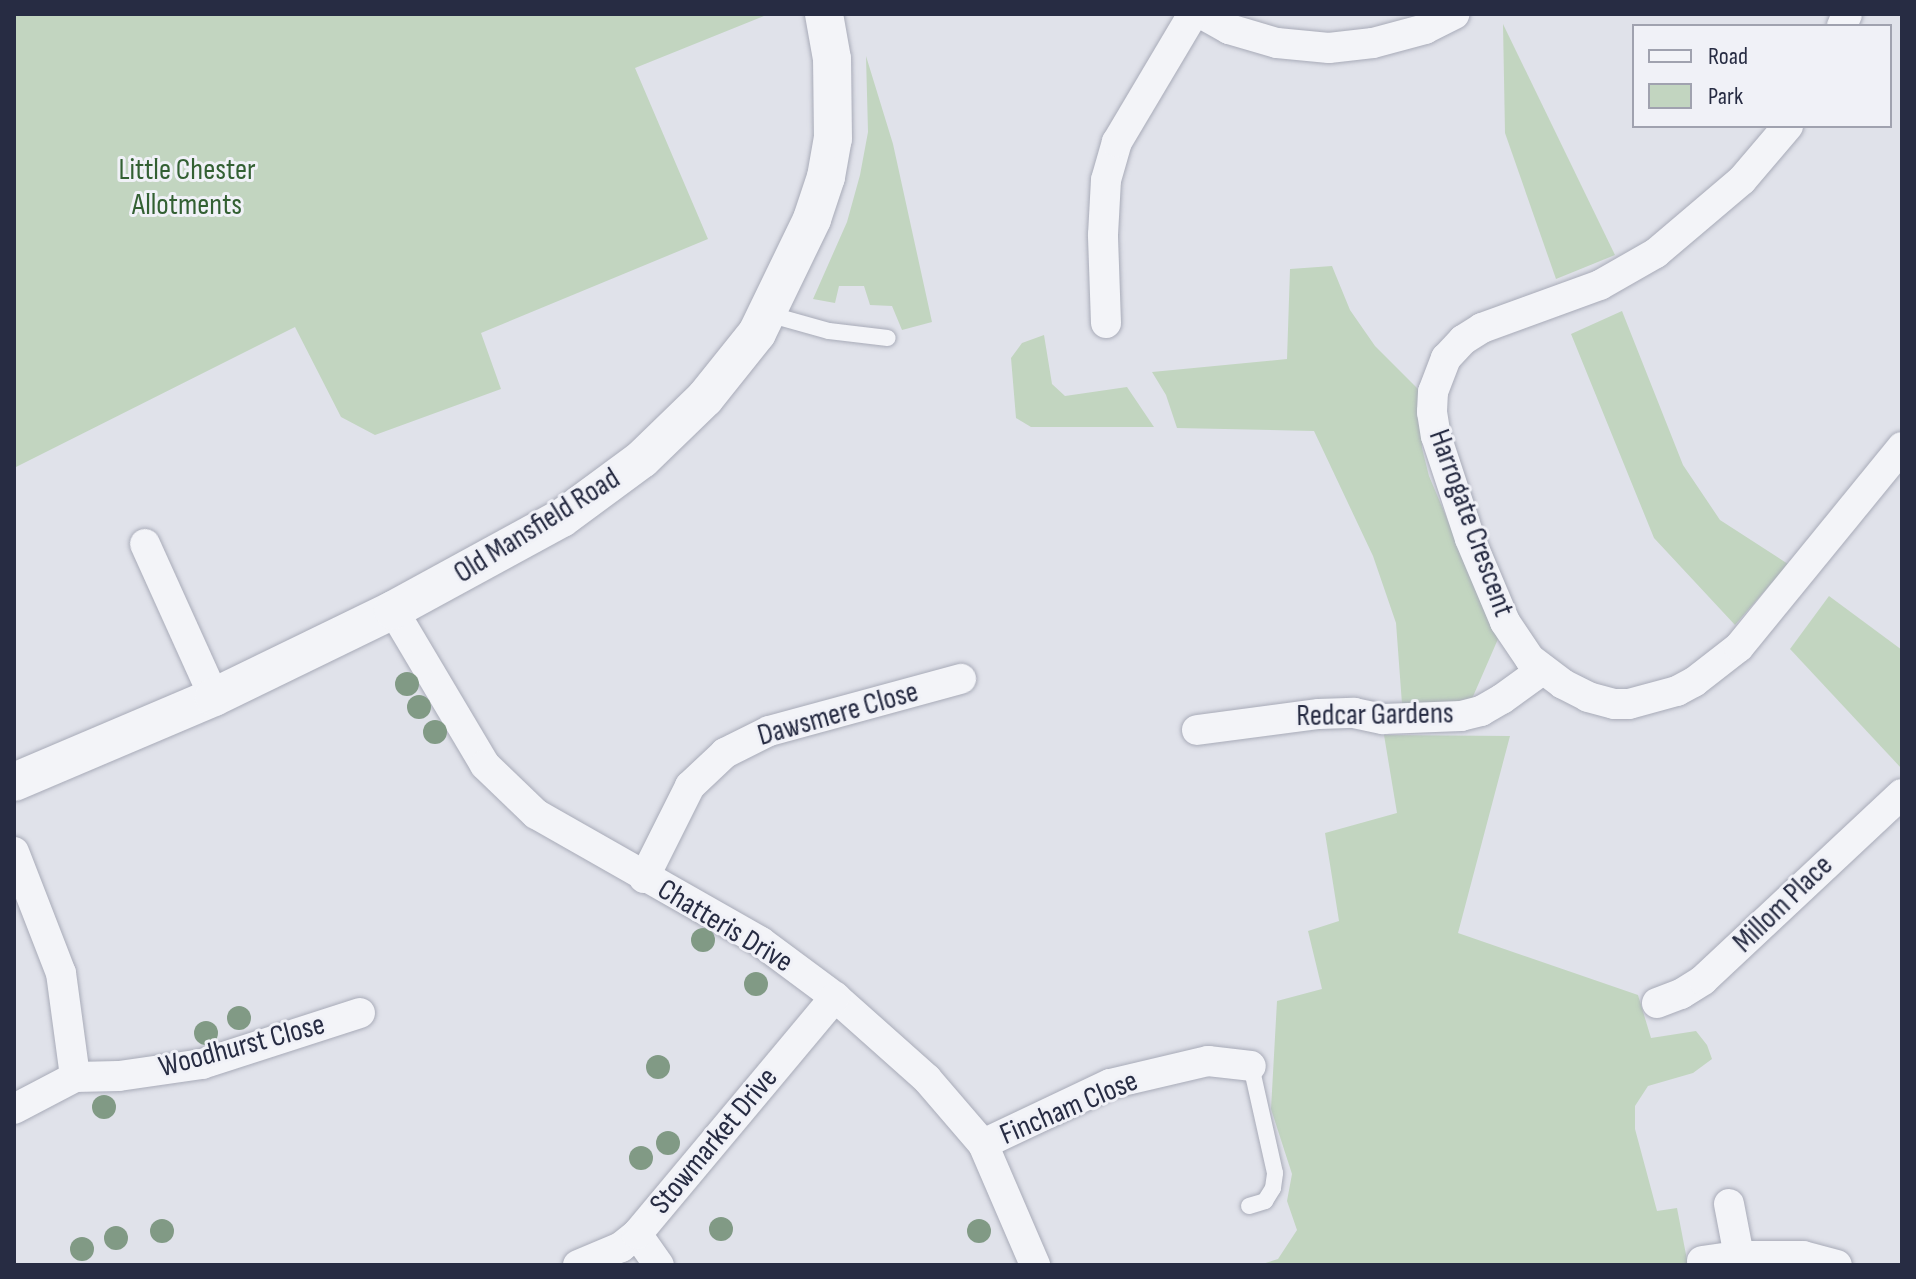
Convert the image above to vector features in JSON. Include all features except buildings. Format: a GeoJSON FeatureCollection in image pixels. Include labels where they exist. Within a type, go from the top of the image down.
{"type":"FeatureCollection","features":[{"type":"Feature","properties":{"kind":"street","name":"Old Mansfield Road"},"geometry":{"type":"LineString","coordinates":[[14,782],[214,697],[503,553],[606,488],[705,398],[732,369],[768,314],[812,219],[826,177],[835,103],[832,59],[824,14]]}},
{"type":"Feature","properties":{"kind":"street"},"geometry":{"type":"LineString","coordinates":[[1106,323],[1106,180],[1117,142],[1193,14]]}},
{"type":"Feature","properties":{"kind":"street"},"geometry":{"type":"LineString","coordinates":[[1202,14],[1229,29],[1277,43],[1329,48],[1373,43],[1412,32],[1454,14]]}},
{"type":"Feature","properties":{"kind":"street","name":"Harrogate Crescent"},"geometry":{"type":"LineString","coordinates":[[1786,128],[1742,180],[1656,253],[1600,285],[1482,328],[1455,348],[1440,370],[1432,402],[1434,424],[1465,525],[1505,622],[1542,670],[1588,697],[1614,704],[1656,697],[1694,682],[1739,647],[1902,447]]}},
{"type":"Feature","properties":{"kind":"street"},"geometry":{"type":"LineString","coordinates":[[145,544],[214,697]]}},
{"type":"Feature","properties":{"kind":"street","name":"Chatteris Drive"},"geometry":{"type":"LineString","coordinates":[[393,610],[467,739],[504,786],[536,814],[761,942],[835,997],[927,1079],[983,1144],[1035,1265]]}},
{"type":"Feature","properties":{"kind":"street","name":"Redcar Gardens"},"geometry":{"type":"LineString","coordinates":[[1197,730],[1319,714],[1354,713],[1383,719],[1461,716],[1481,711],[1542,670]]}},
{"type":"Feature","properties":{"kind":"street","name":"Dawsmere Close"},"geometry":{"type":"LineString","coordinates":[[644,878],[690,786],[725,753],[769,731],[961,679]]}},
{"type":"Feature","properties":{"kind":"street","name":"Millom Place"},"geometry":{"type":"LineString","coordinates":[[1657,1003],[1681,994],[1703,980],[1902,794]]}},
{"type":"Feature","properties":{"kind":"street"},"geometry":{"type":"LineString","coordinates":[[14,852],[61,973],[75,1077]]}},
{"type":"Feature","properties":{"kind":"street","name":"Stowmarket Drive"},"geometry":{"type":"LineString","coordinates":[[578,1265],[621,1247],[637,1234],[835,997]]}},
{"type":"Feature","properties":{"kind":"street","name":"Woodhurst Close"},"geometry":{"type":"LineString","coordinates":[[14,1109],[75,1077],[119,1076],[202,1064],[360,1013]]}},
{"type":"Feature","properties":{"kind":"street","name":"Fincham Close"},"geometry":{"type":"LineString","coordinates":[[983,1144],[1110,1084],[1208,1061],[1251,1066]]}},
{"type":"Feature","properties":{"kind":"street"},"geometry":{"type":"LineString","coordinates":[[1729,1204],[1739,1256]]}},
{"type":"Feature","properties":{"kind":"street"},"geometry":{"type":"LineString","coordinates":[[637,1234],[659,1265]]}},
{"type":"Feature","properties":{"kind":"street"},"geometry":{"type":"LineString","coordinates":[[1702,1261],[1739,1256],[1803,1256],[1837,1265]]}},
{"type":"Feature","properties":{"kind":"lane"},"geometry":{"type":"LineString","coordinates":[[768,314],[829,331],[888,338]]}},
{"type":"Feature","properties":{"kind":"lane"},"geometry":{"type":"LineString","coordinates":[[1249,1206],[1265,1201],[1273,1188],[1275,1173],[1251,1066]]}},
{"type":"Feature","properties":{"kind":"green space","name":"Little Chester Allotments"},"geometry":{"type":"Polygon","coordinates":[[[14,14],[769,14],[635,68],[708,239],[481,333],[501,389],[375,435],[341,417],[295,327],[14,468],[14,14]]]}},
{"type":"Feature","properties":{"kind":"green space"},"geometry":{"type":"Polygon","coordinates":[[[1503,24],[1615,255],[1556,279],[1505,133],[1503,24]]]}},
{"type":"Feature","properties":{"kind":"green space"},"geometry":{"type":"Polygon","coordinates":[[[866,56],[893,144],[932,322],[902,330],[892,306],[870,305],[864,286],[839,286],[835,303],[813,299],[847,222],[860,175],[868,132],[866,56]]]}},
{"type":"Feature","properties":{"kind":"green space"},"geometry":{"type":"Polygon","coordinates":[[[1332,266],[1350,310],[1375,346],[1420,391],[1422,448],[1429,476],[1498,639],[1468,708],[1402,704],[1396,623],[1373,556],[1314,431],[1177,428],[1166,395],[1152,372],[1287,359],[1290,269],[1332,266]]]}},
{"type":"Feature","properties":{"kind":"green space"},"geometry":{"type":"Polygon","coordinates":[[[1622,311],[1683,465],[1720,520],[1788,564],[1735,625],[1654,538],[1571,334],[1622,311]]]}},
{"type":"Feature","properties":{"kind":"green space"},"geometry":{"type":"Polygon","coordinates":[[[1044,335],[1052,384],[1065,396],[1127,387],[1154,427],[1031,427],[1016,418],[1011,358],[1022,343],[1044,335]]]}},
{"type":"Feature","properties":{"kind":"green space"},"geometry":{"type":"Polygon","coordinates":[[[1829,596],[1902,650],[1902,769],[1790,649],[1829,596]]]}},
{"type":"Feature","properties":{"kind":"green space"},"geometry":{"type":"Polygon","coordinates":[[[1384,735],[1510,736],[1458,933],[1638,995],[1651,1038],[1696,1031],[1707,1045],[1712,1059],[1693,1073],[1648,1086],[1635,1106],[1635,1129],[1657,1211],[1677,1208],[1688,1265],[1259,1265],[1278,1259],[1297,1230],[1287,1201],[1292,1174],[1271,1109],[1277,1001],[1322,989],[1308,931],[1339,921],[1325,833],[1397,813],[1384,735]]]}}]}
